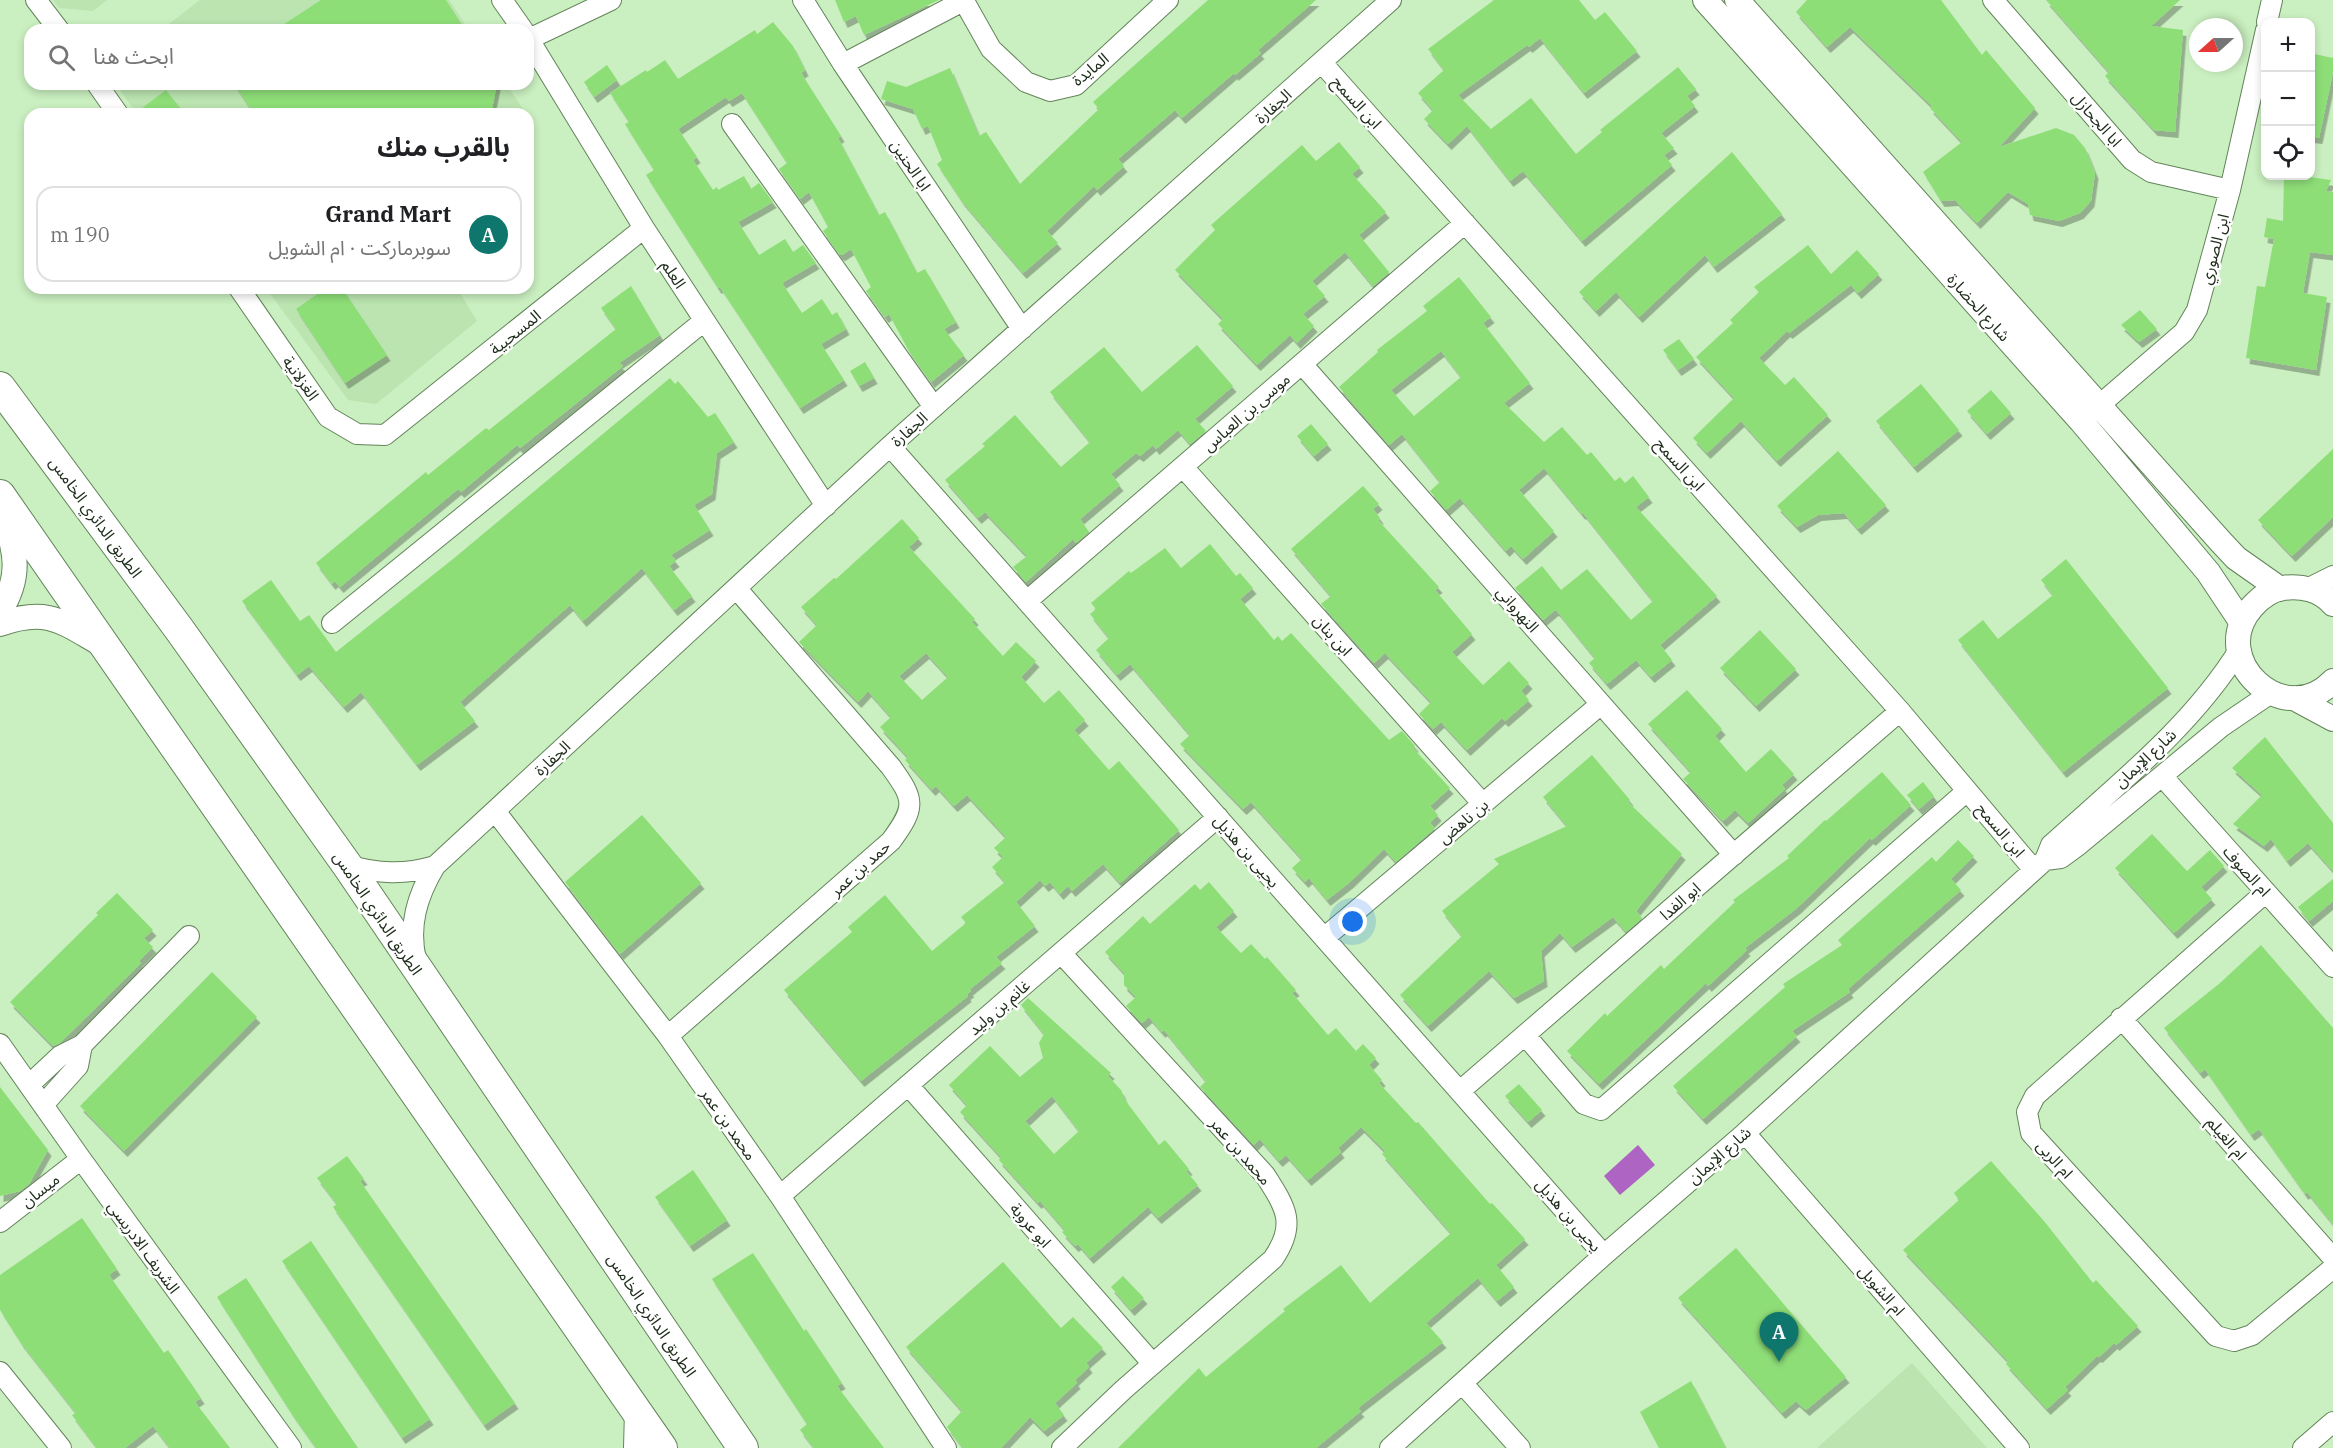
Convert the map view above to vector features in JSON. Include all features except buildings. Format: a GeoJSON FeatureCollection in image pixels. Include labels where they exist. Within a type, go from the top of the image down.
{"type":"FeatureCollection","features":[{"type":"Feature","properties":{"kind":"main road","name":"الطريق الدائري الخامس"},"geometry":{"type":"LineString","coordinates":[[0,387],[179,629],[347,865],[418,973],[743,1448]]}},
{"type":"Feature","properties":{"kind":"main road"},"geometry":{"type":"LineString","coordinates":[[0,495],[662,1448]]}},
{"type":"Feature","properties":{"kind":"street"},"geometry":{"type":"LineString","coordinates":[[36,0],[54,24]]}},
{"type":"Feature","properties":{"kind":"street","name":"العلم"},"geometry":{"type":"LineString","coordinates":[[502,0],[518,24]]}},
{"type":"Feature","properties":{"kind":"street"},"geometry":{"type":"LineString","coordinates":[[534,33],[611,0]]}},
{"type":"Feature","properties":{"kind":"street","name":"ابا الحنين"},"geometry":{"type":"LineString","coordinates":[[803,0],[843,64],[1022,329]]}},
{"type":"Feature","properties":{"kind":"street","name":"المايدة"},"geometry":{"type":"LineString","coordinates":[[843,64],[964,0],[991,49],[1026,82],[1050,91],[1076,85],[1168,0]]}},
{"type":"Feature","properties":{"kind":"street","name":"الجفارة"},"geometry":{"type":"LineString","coordinates":[[418,973],[413,928],[416,906],[435,866],[890,446],[1391,0]]}},
{"type":"Feature","properties":{"kind":"street","name":"شارع الحضارة"},"geometry":{"type":"LineString","coordinates":[[1706,0],[2090,414],[2236,558],[2280,589]]}},
{"type":"Feature","properties":{"kind":"street","name":"شارع الحضارة"},"geometry":{"type":"LineString","coordinates":[[1737,0],[2090,414],[2208,572],[2242,623]]}},
{"type":"Feature","properties":{"kind":"street","name":"ابا الجحازل"},"geometry":{"type":"LineString","coordinates":[[1993,0],[2132,160],[2151,172],[2230,190]]}},
{"type":"Feature","properties":{"kind":"street"},"geometry":{"type":"LineString","coordinates":[[2268,18],[2272,0]]}},
{"type":"Feature","properties":{"kind":"street","name":"ابن الصوري"},"geometry":{"type":"LineString","coordinates":[[2090,414],[2184,332],[2197,310],[2230,190],[2261,48]]}},
{"type":"Feature","properties":{"kind":"street","name":"العلم"},"geometry":{"type":"LineString","coordinates":[[534,49],[644,228],[825,506]]}},
{"type":"Feature","properties":{"kind":"street","name":"ابن السمح"},"geometry":{"type":"LineString","coordinates":[[1322,63],[1900,711],[1967,791],[2040,865]]}},
{"type":"Feature","properties":{"kind":"street"},"geometry":{"type":"LineString","coordinates":[[102,90],[114,108]]}},
{"type":"Feature","properties":{"kind":"street"},"geometry":{"type":"LineString","coordinates":[[732,124],[934,407]]}},
{"type":"Feature","properties":{"kind":"street","name":"موسى بن العباس"},"geometry":{"type":"LineString","coordinates":[[1027,601],[1465,223]]}},
{"type":"Feature","properties":{"kind":"street","name":"المسحبية"},"geometry":{"type":"LineString","coordinates":[[385,435],[644,228]]}},
{"type":"Feature","properties":{"kind":"street","name":"الغزلانية"},"geometry":{"type":"LineString","coordinates":[[243,294],[328,417],[357,434],[385,435]]}},
{"type":"Feature","properties":{"kind":"street"},"geometry":{"type":"LineString","coordinates":[[332,623],[704,321]]}},
{"type":"Feature","properties":{"kind":"street","name":"النهرواني"},"geometry":{"type":"LineString","coordinates":[[1302,364],[1734,855]]}},
{"type":"Feature","properties":{"kind":"street","name":"يحيى بن هذيل"},"geometry":{"type":"LineString","coordinates":[[890,446],[1604,1255]]}},
{"type":"Feature","properties":{"kind":"street","name":"ابن بنان"},"geometry":{"type":"LineString","coordinates":[[1183,466],[1483,804]]}},
{"type":"Feature","properties":{"kind":"street"},"geometry":{"type":"LineString","coordinates":[[0,502],[15,552],[16,564],[15,579],[0,611]]}},
{"type":"Feature","properties":{"kind":"street"},"geometry":{"type":"LineString","coordinates":[[2307,589],[2333,576]]}},
{"type":"Feature","properties":{"kind":"street","name":"حمد بن عمر"},"geometry":{"type":"LineString","coordinates":[[668,1036],[891,841],[904,824],[911,804],[905,787],[891,767],[736,588]]}},
{"type":"Feature","properties":{"kind":"street"},"geometry":{"type":"LineString","coordinates":[[2333,604],[2307,589],[2280,589],[2268,593],[2257,601],[2242,623],[2239,650],[2249,676],[2259,686],[2333,719]]}},
{"type":"Feature","properties":{"kind":"street"},"geometry":{"type":"LineString","coordinates":[[0,624],[32,616],[50,617],[105,646]]}},
{"type":"Feature","properties":{"kind":"street","name":"شارع الإيمان"},"geometry":{"type":"LineString","coordinates":[[1390,1448],[2040,865],[2051,845],[2189,717],[2239,650]]}},
{"type":"Feature","properties":{"kind":"street"},"geometry":{"type":"LineString","coordinates":[[2283,696],[2307,697],[2320,692],[2333,681]]}},
{"type":"Feature","properties":{"kind":"street","name":"شارع الإيمان"},"geometry":{"type":"LineString","coordinates":[[2040,865],[2061,858],[2221,727],[2283,696]]}},
{"type":"Feature","properties":{"kind":"street","name":"بن ناهض"},"geometry":{"type":"LineString","coordinates":[[1324,938],[1601,704]]}},
{"type":"Feature","properties":{"kind":"street","name":"ابو الفدا"},"geometry":{"type":"LineString","coordinates":[[1460,1092],[1900,711]]}},
{"type":"Feature","properties":{"kind":"street","name":"ام الصوف"},"geometry":{"type":"LineString","coordinates":[[2162,776],[2333,967]]}},
{"type":"Feature","properties":{"kind":"street"},"geometry":{"type":"LineString","coordinates":[[1525,1035],[1584,1104],[1601,1110],[1967,791]]}},
{"type":"Feature","properties":{"kind":"street","name":"محمد بن عمر"},"geometry":{"type":"LineString","coordinates":[[495,812],[668,1036],[780,1197],[946,1448]]}},
{"type":"Feature","properties":{"kind":"street","name":"غانم بن وليد"},"geometry":{"type":"LineString","coordinates":[[780,1197],[1218,817]]}},
{"type":"Feature","properties":{"kind":"street"},"geometry":{"type":"LineString","coordinates":[[347,865],[382,873],[400,873],[435,866]]}},
{"type":"Feature","properties":{"kind":"street","name":"ام الربى"},"geometry":{"type":"LineString","coordinates":[[2265,892],[2035,1096],[2027,1112],[2031,1133],[2216,1336],[2234,1341],[2252,1335],[2333,1268]]}},
{"type":"Feature","properties":{"kind":"street"},"geometry":{"type":"LineString","coordinates":[[29,1085],[60,1056],[82,1045],[189,936]]}},
{"type":"Feature","properties":{"kind":"street","name":"محمد بن عمر"},"geometry":{"type":"LineString","coordinates":[[1061,953],[1265,1175],[1281,1200],[1287,1219],[1285,1242],[1273,1259],[1153,1364],[1062,1448]]}},
{"type":"Feature","properties":{"kind":"street","name":"ام الغيلم"},"geometry":{"type":"LineString","coordinates":[[2121,1018],[2333,1258]]}},
{"type":"Feature","properties":{"kind":"street","name":"الشريف الادريسي"},"geometry":{"type":"LineString","coordinates":[[0,1044],[291,1448]]}},
{"type":"Feature","properties":{"kind":"street"},"geometry":{"type":"LineString","coordinates":[[43,1105],[78,1066],[82,1045]]}},
{"type":"Feature","properties":{"kind":"street","name":"ابو عروبة"},"geometry":{"type":"LineString","coordinates":[[908,1085],[1153,1364]]}},
{"type":"Feature","properties":{"kind":"street","name":"ام الشويل"},"geometry":{"type":"LineString","coordinates":[[1745,1132],[2019,1448]]}},
{"type":"Feature","properties":{"kind":"street","name":"ميسان"},"geometry":{"type":"LineString","coordinates":[[0,1221],[81,1159]]}},
{"type":"Feature","properties":{"kind":"street"},"geometry":{"type":"LineString","coordinates":[[0,1372],[61,1448]]}},
{"type":"Feature","properties":{"kind":"street"},"geometry":{"type":"LineString","coordinates":[[1462,1383],[1520,1448]]}},
{"type":"Feature","properties":{"kind":"street"},"geometry":{"type":"LineString","coordinates":[[634,1448],[635,1408]]}},
{"type":"Feature","properties":{"kind":"street"},"geometry":{"type":"LineString","coordinates":[[2303,1448],[2333,1422]]}},
{"type":"Feature","properties":{"kind":"shaded area"},"geometry":{"type":"Polygon","coordinates":[[[53,0],[107,0],[93,11],[59,8],[53,0]]]}},
{"type":"Feature","properties":{"kind":"shaded area"},"geometry":{"type":"Polygon","coordinates":[[[200,0],[449,0],[465,24],[169,24],[200,0]]]}},
{"type":"Feature","properties":{"kind":"shaded area"},"geometry":{"type":"Polygon","coordinates":[[[120,90],[510,90],[522,108],[133,108],[120,90]]]}},
{"type":"Feature","properties":{"kind":"shaded area"},"geometry":{"type":"Polygon","coordinates":[[[270,294],[461,294],[477,321],[376,404],[348,400],[270,294]]]}},
{"type":"Feature","properties":{"kind":"shaded area"},"geometry":{"type":"Polygon","coordinates":[[[1638,1145],[1655,1165],[1620,1195],[1604,1176],[1638,1145]]]}},
{"type":"Feature","properties":{"kind":"shaded area"},"geometry":{"type":"Polygon","coordinates":[[[1912,1363],[1987,1448],[1817,1448],[1912,1363]]]}},
{"type":"Feature","properties":{"kind":"place","name":"Grand Mart"},"geometry":{"type":"Point","coordinates":[1779,1362]}}]}
